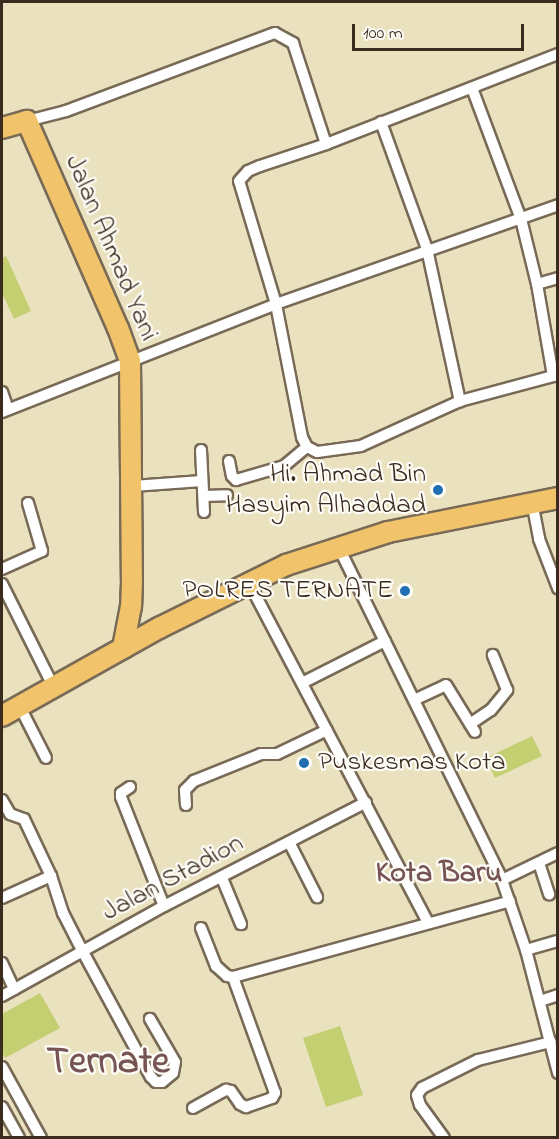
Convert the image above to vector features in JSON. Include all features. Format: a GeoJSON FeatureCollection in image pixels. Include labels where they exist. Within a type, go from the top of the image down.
{"type":"FeatureCollection","features":[{"type":"Feature","properties":{"kind":"highway"},"geometry":{"type":"LineString","coordinates":[[2,128],[27,121]]}},
{"type":"Feature","properties":{"kind":"highway","name":"Jalan Ahmad Yani"},"geometry":{"type":"LineString","coordinates":[[27,121],[118,328],[130,361],[133,486],[131,606],[123,648]]}},
{"type":"Feature","properties":{"kind":"highway"},"geometry":{"type":"LineString","coordinates":[[2,716],[159,628],[286,565],[338,546],[418,525],[558,498]]}},
{"type":"Feature","properties":{"kind":"highway"},"geometry":{"type":"LineString","coordinates":[[131,606],[159,628]]}},
{"type":"Feature","properties":{"kind":"street"},"geometry":{"type":"LineString","coordinates":[[27,121],[66,111],[276,33],[292,43],[326,144]]}},
{"type":"Feature","properties":{"kind":"street"},"geometry":{"type":"LineString","coordinates":[[472,88],[521,219],[555,375],[460,400],[361,446],[316,452],[307,447],[302,437],[276,304],[239,181],[248,171],[260,166],[326,144],[558,54]]}},
{"type":"Feature","properties":{"kind":"street"},"geometry":{"type":"LineString","coordinates":[[381,122],[427,249],[460,400]]}},
{"type":"Feature","properties":{"kind":"street"},"geometry":{"type":"LineString","coordinates":[[2,392],[5,411],[276,304],[427,249],[558,206]]}},
{"type":"Feature","properties":{"kind":"street"},"geometry":{"type":"LineString","coordinates":[[537,284],[558,278]]}},
{"type":"Feature","properties":{"kind":"street"},"geometry":{"type":"LineString","coordinates":[[229,461],[232,476],[236,480],[284,466],[307,447]]}},
{"type":"Feature","properties":{"kind":"street"},"geometry":{"type":"LineString","coordinates":[[201,450],[204,512]]}},
{"type":"Feature","properties":{"kind":"street"},"geometry":{"type":"LineString","coordinates":[[133,486],[202,481]]}},
{"type":"Feature","properties":{"kind":"street"},"geometry":{"type":"LineString","coordinates":[[204,496],[227,495]]}},
{"type":"Feature","properties":{"kind":"street"},"geometry":{"type":"LineString","coordinates":[[532,502],[539,539],[558,588]]}},
{"type":"Feature","properties":{"kind":"street"},"geometry":{"type":"LineString","coordinates":[[2,569],[42,551],[28,503]]}},
{"type":"Feature","properties":{"kind":"street"},"geometry":{"type":"LineString","coordinates":[[338,546],[502,880],[526,950],[558,1073]]}},
{"type":"Feature","properties":{"kind":"street"},"geometry":{"type":"LineString","coordinates":[[249,583],[428,922]]}},
{"type":"Feature","properties":{"kind":"street"},"geometry":{"type":"LineString","coordinates":[[2,584],[54,688]]}},
{"type":"Feature","properties":{"kind":"street"},"geometry":{"type":"LineString","coordinates":[[302,683],[385,641]]}},
{"type":"Feature","properties":{"kind":"street"},"geometry":{"type":"LineString","coordinates":[[414,700],[446,685],[472,728],[507,690],[493,656]]}},
{"type":"Feature","properties":{"kind":"street"},"geometry":{"type":"LineString","coordinates":[[20,706],[46,758]]}},
{"type":"Feature","properties":{"kind":"street"},"geometry":{"type":"LineString","coordinates":[[186,805],[185,790],[194,781],[261,754],[277,754],[327,730]]}},
{"type":"Feature","properties":{"kind":"street"},"geometry":{"type":"LineString","coordinates":[[130,788],[121,793],[121,797],[164,906]]}},
{"type":"Feature","properties":{"kind":"street"},"geometry":{"type":"LineString","coordinates":[[2,800],[10,814],[24,819],[51,876],[63,913],[83,952],[151,1077],[156,1082],[162,1082],[173,1073],[175,1062],[150,1019]]}},
{"type":"Feature","properties":{"kind":"street","name":"Jalan Stadion"},"geometry":{"type":"LineString","coordinates":[[2,996],[164,906],[366,802]]}},
{"type":"Feature","properties":{"kind":"street"},"geometry":{"type":"LineString","coordinates":[[289,842],[317,897]]}},
{"type":"Feature","properties":{"kind":"street"},"geometry":{"type":"LineString","coordinates":[[502,880],[558,854]]}},
{"type":"Feature","properties":{"kind":"street"},"geometry":{"type":"LineString","coordinates":[[538,862],[549,894]]}},
{"type":"Feature","properties":{"kind":"street"},"geometry":{"type":"LineString","coordinates":[[2,898],[51,876]]}},
{"type":"Feature","properties":{"kind":"street"},"geometry":{"type":"LineString","coordinates":[[222,878],[241,924]]}},
{"type":"Feature","properties":{"kind":"street"},"geometry":{"type":"LineString","coordinates":[[201,928],[216,966],[227,976],[233,977],[510,901]]}},
{"type":"Feature","properties":{"kind":"street"},"geometry":{"type":"LineString","coordinates":[[526,950],[558,941]]}},
{"type":"Feature","properties":{"kind":"street"},"geometry":{"type":"LineString","coordinates":[[2,963],[14,989]]}},
{"type":"Feature","properties":{"kind":"street"},"geometry":{"type":"LineString","coordinates":[[193,1107],[226,1090],[231,1091],[240,1104],[246,1107],[272,1098],[275,1093],[233,977]]}},
{"type":"Feature","properties":{"kind":"street"},"geometry":{"type":"LineString","coordinates":[[540,1001],[558,995]]}},
{"type":"Feature","properties":{"kind":"street"},"geometry":{"type":"LineString","coordinates":[[444,1137],[420,1106],[418,1092],[478,1060],[551,1042]]}},
{"type":"Feature","properties":{"kind":"street"},"geometry":{"type":"LineString","coordinates":[[2,1067],[40,1137]]}},
{"type":"Feature","properties":{"kind":"street"},"geometry":{"type":"LineString","coordinates":[[2,1107],[19,1137]]}},
{"type":"Feature","properties":{"kind":"green space"},"geometry":{"type":"Polygon","coordinates":[[[6,256],[31,311],[14,319],[2,293],[2,258],[6,256]]]}},
{"type":"Feature","properties":{"kind":"green space"},"geometry":{"type":"Polygon","coordinates":[[[532,736],[542,756],[495,778],[486,758],[532,736]]]}},
{"type":"Feature","properties":{"kind":"green space"},"geometry":{"type":"Polygon","coordinates":[[[40,993],[60,1028],[5,1058],[2,1052],[2,1014],[40,993]]]}},
{"type":"Feature","properties":{"kind":"green space"},"geometry":{"type":"Polygon","coordinates":[[[340,1026],[363,1095],[326,1107],[303,1038],[340,1026]]]}},
{"type":"Feature","properties":{"kind":"place","name":"Hi. Ahmad Bin Hasyim Alhaddad"},"geometry":{"type":"Point","coordinates":[438,490]}},
{"type":"Feature","properties":{"kind":"place","name":"POLRES TERNATE"},"geometry":{"type":"Point","coordinates":[405,591]}},
{"type":"Feature","properties":{"kind":"place","name":"Puskesmas Kota"},"geometry":{"type":"Point","coordinates":[304,763]}},
{"type":"Feature","properties":{"kind":"district","name":"Kota Baru"},"geometry":{"type":"Point","coordinates":[439,874]}},
{"type":"Feature","properties":{"kind":"district","name":"Ternate"},"geometry":{"type":"Point","coordinates":[108,1063]}}]}
